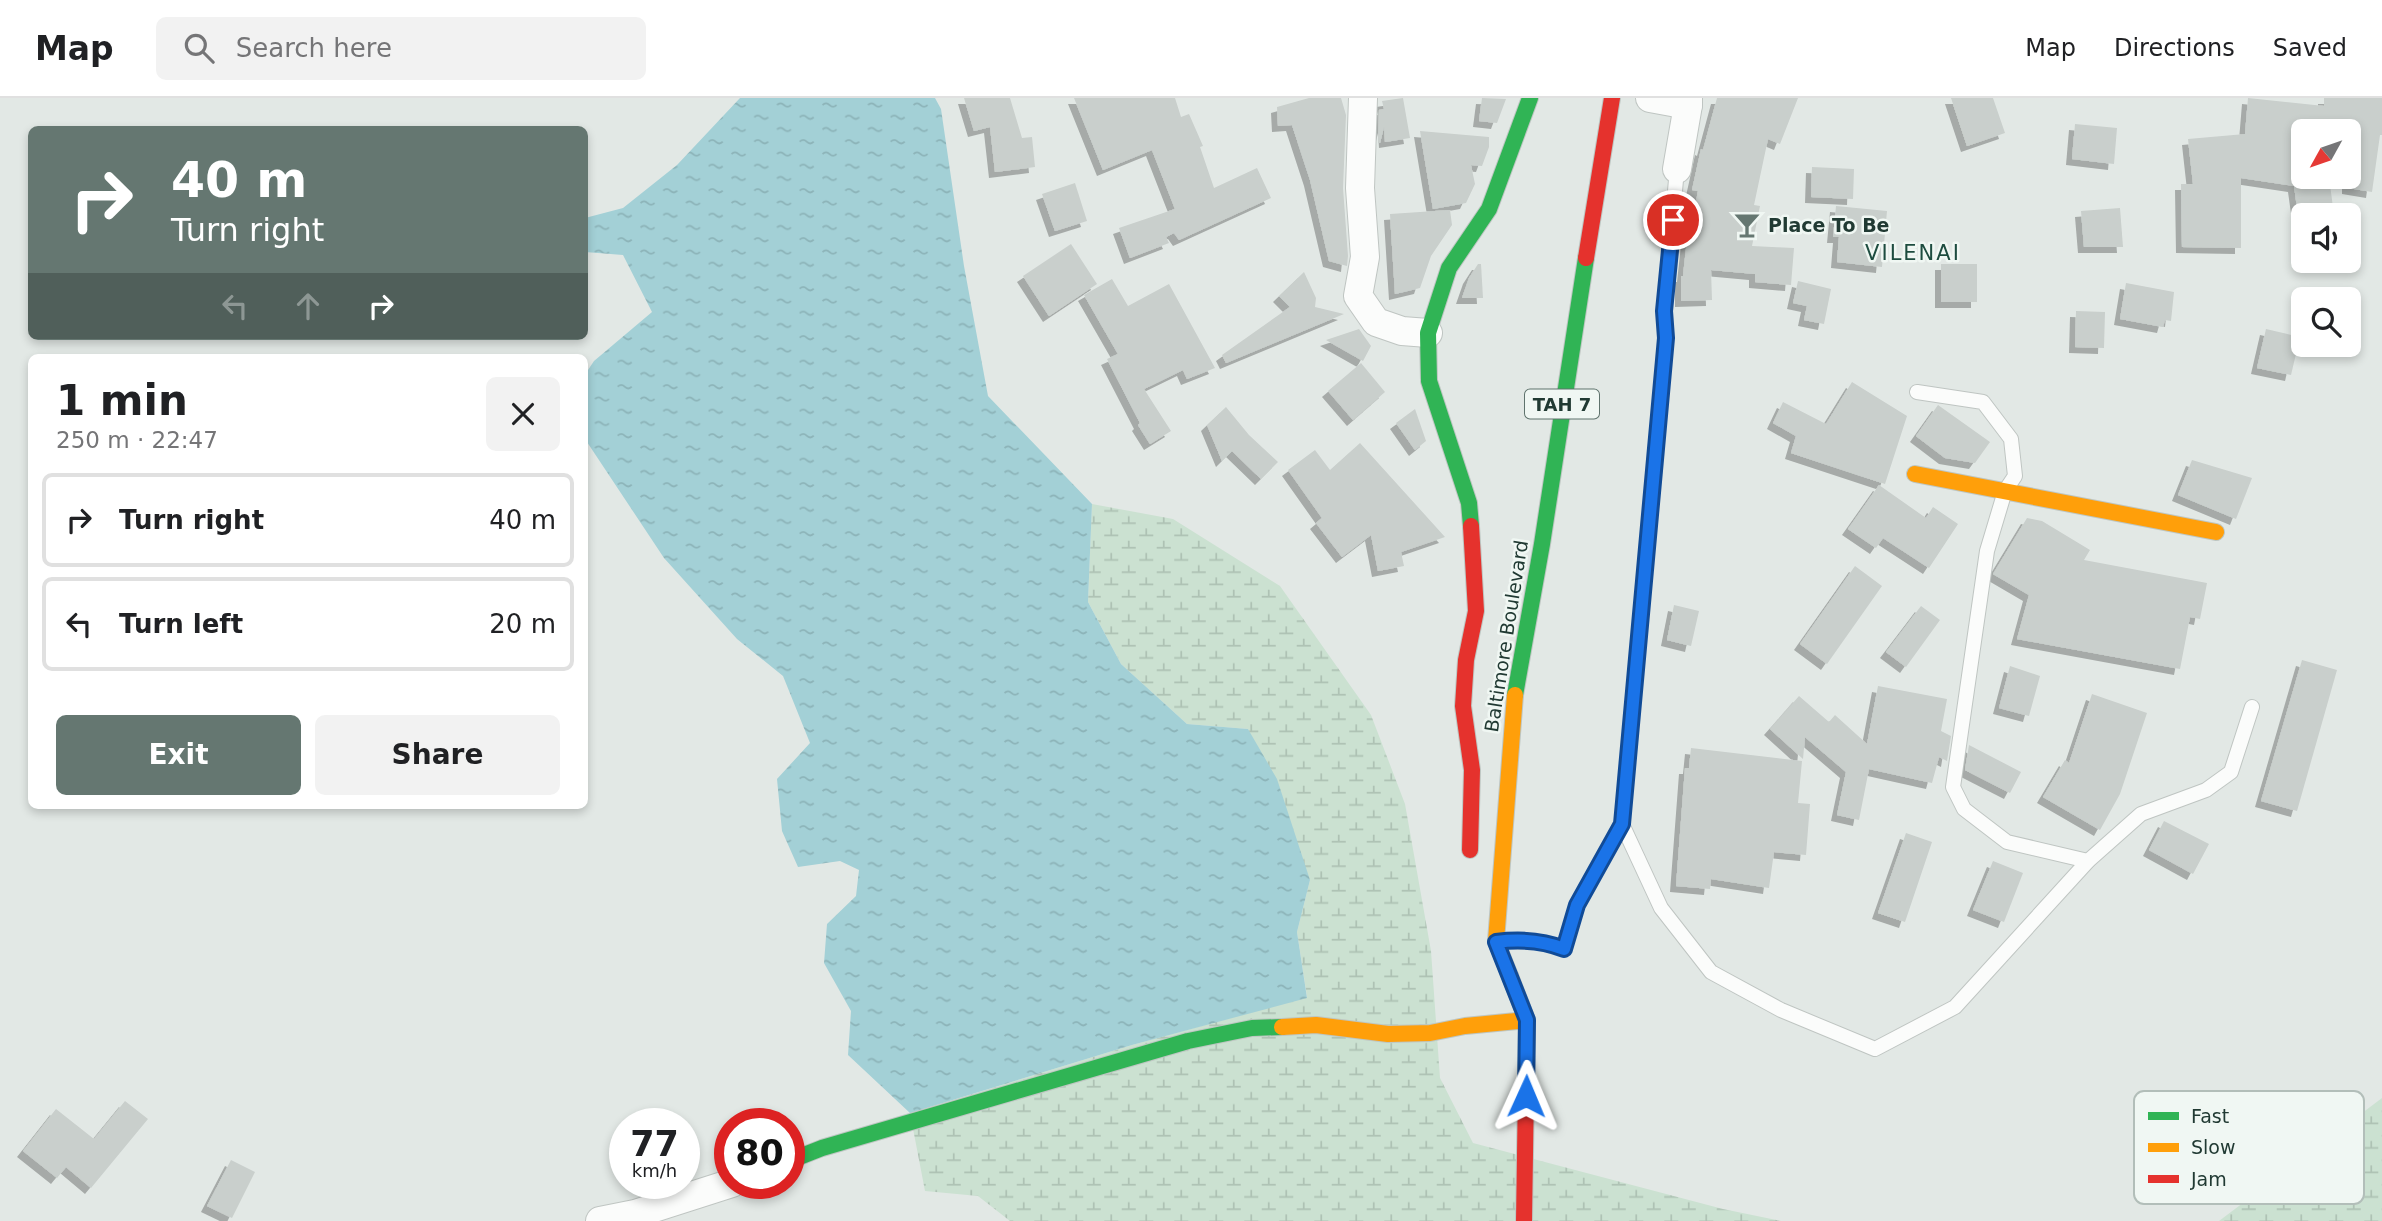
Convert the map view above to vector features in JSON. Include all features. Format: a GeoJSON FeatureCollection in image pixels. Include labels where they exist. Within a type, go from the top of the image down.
{"type":"FeatureCollection","features":[{"type":"Feature","properties":{"kind":"main road"},"geometry":{"type":"LineString","coordinates":[[1470,850],[1472,770],[1462,706],[1466,660],[1476,611],[1469,503],[1429,381],[1428,333],[1449,268],[1489,209],[1530,98]]}},
{"type":"Feature","properties":{"kind":"main road","name":"Baltimore Boulevard"},"geometry":{"type":"LineString","coordinates":[[1524,1221],[1527,1020],[1496,942],[1513,709],[1542,544],[1612,98]]}},
{"type":"Feature","properties":{"kind":"main road"},"geometry":{"type":"LineString","coordinates":[[1916,474],[2216,532]]}},
{"type":"Feature","properties":{"kind":"main road"},"geometry":{"type":"LineString","coordinates":[[805,1155],[1083,1070],[1188,1041],[1252,1028],[1315,1025],[1388,1034],[1430,1032],[1527,1020]]}},
{"type":"Feature","properties":{"kind":"street"},"geometry":{"type":"LineString","coordinates":[[1363,98],[1360,188],[1365,257],[1358,296],[1376,322],[1402,331],[1428,333]]}},
{"type":"Feature","properties":{"kind":"street"},"geometry":{"type":"LineString","coordinates":[[1650,98],[1688,101],[1677,169]]}},
{"type":"Feature","properties":{"kind":"street"},"geometry":{"type":"LineString","coordinates":[[600,1221],[635,1214],[714,1189]]}},
{"type":"Feature","properties":{"kind":"lane"},"geometry":{"type":"LineString","coordinates":[[1496,942],[1516,940],[1549,943],[1564,949],[1577,905],[1622,824],[1666,338],[1664,311],[1677,169]]}},
{"type":"Feature","properties":{"kind":"lane"},"geometry":{"type":"LineString","coordinates":[[1917,391],[1983,402],[2011,439],[2015,476],[2005,491],[1987,551],[1953,787],[1964,809],[2007,842],[2088,861]]}},
{"type":"Feature","properties":{"kind":"lane"},"geometry":{"type":"LineString","coordinates":[[1622,824],[1661,908],[1711,972],[1781,1010],[1875,1049],[1955,1007],[2088,861],[2141,814],[2206,790],[2231,772],[2252,706]]}},
{"type":"Feature","properties":{"kind":"green space"},"geometry":{"type":"Polygon","coordinates":[[[1092,504],[1173,519],[1280,586],[1371,715],[1405,804],[1431,951],[1440,1078],[1473,1143],[1723,1209],[1781,1221],[1010,1221],[978,1196],[925,1191],[910,1113],[1132,1045],[1307,997],[1297,932],[1310,880],[1248,729],[1187,724],[1121,664],[1088,602],[1092,504]]]}},
{"type":"Feature","properties":{"kind":"green space"},"geometry":{"type":"Polygon","coordinates":[[[2382,1098],[2382,1221],[2219,1221],[2242,1204],[2364,1204],[2364,1112],[2382,1098]]]}},
{"type":"Feature","properties":{"kind":"water"},"geometry":{"type":"Polygon","coordinates":[[[740,98],[935,98],[941,109],[964,266],[988,396],[1092,504],[1088,602],[1121,664],[1187,724],[1248,729],[1277,779],[1310,880],[1297,932],[1307,998],[1132,1045],[910,1113],[848,1055],[851,1011],[824,963],[827,924],[856,896],[859,870],[840,861],[798,867],[782,831],[777,779],[810,743],[783,676],[737,639],[664,558],[588,444],[588,370],[594,361],[652,312],[623,255],[588,252],[588,217],[623,208],[677,165],[740,98]]]}},
{"type":"Feature","properties":{"kind":"building"},"geometry":{"type":"Polygon","coordinates":[[[964,98],[1010,98],[1022,138],[1032,137],[1035,167],[995,172],[990,127],[974,131],[964,98]]]}},
{"type":"Feature","properties":{"kind":"building"},"geometry":{"type":"Polygon","coordinates":[[[1074,98],[1175,98],[1181,117],[1189,114],[1203,146],[1200,147],[1214,188],[1257,168],[1271,198],[1179,240],[1174,233],[1166,237],[1169,243],[1130,258],[1119,228],[1175,209],[1152,150],[1103,170],[1074,98]]]}},
{"type":"Feature","properties":{"kind":"building"},"geometry":{"type":"Polygon","coordinates":[[[1309,98],[1341,98],[1346,115],[1343,188],[1347,266],[1329,261],[1310,180],[1292,125],[1278,126],[1277,107],[1309,98]]]}},
{"type":"Feature","properties":{"kind":"building"},"geometry":{"type":"Polygon","coordinates":[[[1403,98],[1410,138],[1385,142],[1384,127],[1378,143],[1379,110],[1384,109],[1382,101],[1403,98]]]}},
{"type":"Feature","properties":{"kind":"building"},"geometry":{"type":"Polygon","coordinates":[[[1482,98],[1506,99],[1497,123],[1479,121],[1482,98]]]}},
{"type":"Feature","properties":{"kind":"building"},"geometry":{"type":"Polygon","coordinates":[[[1717,98],[1798,98],[1780,144],[1768,139],[1754,205],[1760,206],[1752,246],[1794,248],[1791,285],[1755,282],[1755,274],[1711,270],[1712,300],[1681,301],[1681,276],[1698,191],[1692,190],[1717,98]]]}},
{"type":"Feature","properties":{"kind":"building"},"geometry":{"type":"Polygon","coordinates":[[[1951,98],[1993,98],[2005,133],[1967,146],[1951,98]]]}},
{"type":"Feature","properties":{"kind":"building"},"geometry":{"type":"Polygon","coordinates":[[[2248,98],[2324,106],[2324,98],[2382,98],[2382,135],[2372,192],[2354,189],[2361,189],[2361,119],[2291,119],[2291,186],[2241,178],[2241,248],[2182,247],[2181,184],[2193,184],[2188,139],[2245,134],[2248,98]]]}},
{"type":"Feature","properties":{"kind":"building"},"geometry":{"type":"Polygon","coordinates":[[[2075,124],[2117,128],[2114,164],[2072,159],[2075,124]]]}},
{"type":"Feature","properties":{"kind":"building"},"geometry":{"type":"Polygon","coordinates":[[[1420,131],[1489,137],[1489,147],[1482,166],[1471,165],[1475,184],[1466,203],[1433,209],[1420,131]]]}},
{"type":"Feature","properties":{"kind":"building"},"geometry":{"type":"Polygon","coordinates":[[[1812,167],[1854,169],[1853,199],[1811,197],[1812,167]]]}},
{"type":"Feature","properties":{"kind":"building"},"geometry":{"type":"Polygon","coordinates":[[[1075,183],[1087,221],[1055,231],[1042,194],[1075,183]]]}},
{"type":"Feature","properties":{"kind":"building"},"geometry":{"type":"Polygon","coordinates":[[[2294,189],[2331,189],[2332,203],[2296,203],[2294,189]]]}},
{"type":"Feature","properties":{"kind":"building"},"geometry":{"type":"Polygon","coordinates":[[[1836,206],[1887,211],[1882,267],[1837,262],[1839,237],[1833,237],[1836,206]]]}},
{"type":"Feature","properties":{"kind":"building"},"geometry":{"type":"Polygon","coordinates":[[[2120,208],[2123,247],[2084,247],[2081,211],[2120,208]]]}},
{"type":"Feature","properties":{"kind":"building"},"geometry":{"type":"Polygon","coordinates":[[[1450,210],[1452,225],[1431,256],[1420,288],[1395,294],[1390,214],[1450,210]]]}},
{"type":"Feature","properties":{"kind":"building"},"geometry":{"type":"Polygon","coordinates":[[[1071,244],[1097,284],[1049,316],[1023,276],[1071,244]]]}},
{"type":"Feature","properties":{"kind":"building"},"geometry":{"type":"Polygon","coordinates":[[[1478,264],[1481,264],[1483,298],[1462,298],[1469,278],[1478,264]]]}},
{"type":"Feature","properties":{"kind":"building"},"geometry":{"type":"Polygon","coordinates":[[[1941,264],[1977,264],[1977,302],[1941,302],[1941,264]]]}},
{"type":"Feature","properties":{"kind":"building"},"geometry":{"type":"Polygon","coordinates":[[[1304,272],[1316,298],[1315,307],[1344,314],[1226,363],[1222,355],[1290,307],[1279,296],[1304,272]]]}},
{"type":"Feature","properties":{"kind":"building"},"geometry":{"type":"Polygon","coordinates":[[[1112,279],[1128,306],[1169,284],[1215,368],[1187,379],[1183,370],[1144,389],[1171,431],[1150,444],[1138,425],[1140,423],[1107,359],[1118,354],[1084,295],[1112,279]]]}},
{"type":"Feature","properties":{"kind":"building"},"geometry":{"type":"Polygon","coordinates":[[[1798,281],[1831,289],[1824,324],[1804,320],[1807,306],[1793,303],[1798,281]]]}},
{"type":"Feature","properties":{"kind":"building"},"geometry":{"type":"Polygon","coordinates":[[[2126,283],[2174,292],[2171,321],[2165,320],[2163,327],[2120,319],[2126,283]]]}},
{"type":"Feature","properties":{"kind":"building"},"geometry":{"type":"Polygon","coordinates":[[[2076,311],[2105,312],[2104,348],[2075,347],[2076,311]]]}},
{"type":"Feature","properties":{"kind":"building"},"geometry":{"type":"Polygon","coordinates":[[[1359,329],[1371,346],[1363,361],[1326,340],[1359,329]]]}},
{"type":"Feature","properties":{"kind":"building"},"geometry":{"type":"Polygon","coordinates":[[[2266,329],[2291,335],[2291,357],[2295,357],[2291,375],[2257,368],[2266,329]]]}},
{"type":"Feature","properties":{"kind":"building"},"geometry":{"type":"Polygon","coordinates":[[[1361,363],[1385,392],[1353,420],[1328,391],[1361,363]]]}},
{"type":"Feature","properties":{"kind":"building"},"geometry":{"type":"Polygon","coordinates":[[[1852,382],[1907,416],[1885,484],[1791,453],[1796,436],[1773,423],[1783,402],[1826,424],[1852,382]]]}},
{"type":"Feature","properties":{"kind":"building"},"geometry":{"type":"Polygon","coordinates":[[[1938,405],[1990,442],[1975,463],[1945,458],[1916,436],[1938,405]]]}},
{"type":"Feature","properties":{"kind":"building"},"geometry":{"type":"Polygon","coordinates":[[[1226,407],[1249,435],[1278,462],[1261,479],[1232,451],[1222,461],[1207,425],[1226,407]]]}},
{"type":"Feature","properties":{"kind":"building"},"geometry":{"type":"Polygon","coordinates":[[[1415,409],[1426,441],[1415,450],[1396,423],[1415,409]]]}},
{"type":"Feature","properties":{"kind":"building"},"geometry":{"type":"Polygon","coordinates":[[[1360,443],[1445,537],[1401,552],[1404,566],[1378,571],[1371,535],[1342,557],[1316,523],[1322,518],[1288,470],[1315,450],[1330,470],[1360,443]]]}},
{"type":"Feature","properties":{"kind":"building"},"geometry":{"type":"Polygon","coordinates":[[[2192,460],[2252,478],[2236,519],[2178,495],[2192,460]]]}},
{"type":"Feature","properties":{"kind":"building"},"geometry":{"type":"Polygon","coordinates":[[[1879,485],[1926,518],[1933,507],[1958,524],[1929,568],[1883,538],[1876,548],[1848,529],[1879,485]]]}},
{"type":"Feature","properties":{"kind":"building"},"geometry":{"type":"Polygon","coordinates":[[[2027,518],[2042,521],[2090,550],[2084,560],[2207,583],[2200,619],[2190,617],[2180,669],[2017,639],[2029,595],[1993,574],[2027,518]]]}},
{"type":"Feature","properties":{"kind":"building"},"geometry":{"type":"Polygon","coordinates":[[[1855,566],[1882,586],[1827,664],[1800,644],[1855,566]]]}},
{"type":"Feature","properties":{"kind":"building"},"geometry":{"type":"Polygon","coordinates":[[[1674,605],[1699,611],[1691,646],[1667,640],[1674,605]]]}},
{"type":"Feature","properties":{"kind":"building"},"geometry":{"type":"Polygon","coordinates":[[[1921,606],[1940,620],[1906,667],[1886,652],[1921,606]]]}},
{"type":"Feature","properties":{"kind":"building"},"geometry":{"type":"Polygon","coordinates":[[[2302,660],[2337,670],[2297,811],[2261,801],[2302,660]]]}},
{"type":"Feature","properties":{"kind":"building"},"geometry":{"type":"Polygon","coordinates":[[[2010,666],[2040,676],[2029,716],[1999,708],[2010,666]]]}},
{"type":"Feature","properties":{"kind":"building"},"geometry":{"type":"Polygon","coordinates":[[[1878,686],[1947,699],[1941,731],[1951,736],[1947,761],[1939,757],[1932,783],[1869,769],[1859,820],[1837,815],[1846,772],[1805,737],[1803,759],[1770,729],[1799,696],[1829,722],[1835,715],[1867,744],[1878,686]]]}},
{"type":"Feature","properties":{"kind":"building"},"geometry":{"type":"Polygon","coordinates":[[[2092,694],[2147,713],[2120,794],[2100,830],[2043,797],[2065,760],[2069,763],[2092,694]]]}},
{"type":"Feature","properties":{"kind":"building"},"geometry":{"type":"Polygon","coordinates":[[[1969,745],[2021,772],[2010,793],[1965,770],[1969,745]]]}},
{"type":"Feature","properties":{"kind":"building"},"geometry":{"type":"Polygon","coordinates":[[[1691,748],[1802,761],[1798,803],[1810,804],[1806,855],[1774,852],[1769,888],[1711,879],[1710,889],[1676,886],[1685,768],[1689,768],[1691,748]]]}},
{"type":"Feature","properties":{"kind":"building"},"geometry":{"type":"Polygon","coordinates":[[[2164,821],[2209,844],[2193,874],[2149,850],[2164,821]]]}},
{"type":"Feature","properties":{"kind":"building"},"geometry":{"type":"Polygon","coordinates":[[[1906,833],[1932,842],[1905,922],[1878,913],[1906,833]]]}},
{"type":"Feature","properties":{"kind":"building"},"geometry":{"type":"Polygon","coordinates":[[[1993,861],[2023,873],[2004,922],[1973,910],[1993,861]]]}},
{"type":"Feature","properties":{"kind":"building"},"geometry":{"type":"Polygon","coordinates":[[[125,1101],[148,1119],[91,1188],[66,1167],[57,1178],[23,1151],[56,1109],[94,1139],[125,1101]]]}},
{"type":"Feature","properties":{"kind":"building"},"geometry":{"type":"Polygon","coordinates":[[[231,1160],[255,1172],[232,1218],[207,1206],[231,1160]]]}},
{"type":"Feature","properties":{"kind":"traffic: fast"},"geometry":{"type":"LineString","coordinates":[[1471,526],[1469,503],[1429,381],[1428,333],[1449,268],[1489,209],[1530,98]]}},
{"type":"Feature","properties":{"kind":"traffic: fast"},"geometry":{"type":"LineString","coordinates":[[1515,695],[1542,544],[1586,258]]}},
{"type":"Feature","properties":{"kind":"traffic: fast"},"geometry":{"type":"LineString","coordinates":[[805,1155],[1188,1041],[1252,1028],[1282,1027]]}},
{"type":"Feature","properties":{"kind":"traffic: slow"},"geometry":{"type":"LineString","coordinates":[[1915,474],[2216,532]]}},
{"type":"Feature","properties":{"kind":"traffic: slow"},"geometry":{"type":"LineString","coordinates":[[1510,976],[1496,941],[1515,695]]}},
{"type":"Feature","properties":{"kind":"traffic: slow"},"geometry":{"type":"LineString","coordinates":[[1282,1027],[1316,1025],[1388,1034],[1430,1033],[1465,1026],[1527,1020]]}},
{"type":"Feature","properties":{"kind":"traffic: jam"},"geometry":{"type":"LineString","coordinates":[[1586,258],[1612,98]]}},
{"type":"Feature","properties":{"kind":"traffic: jam"},"geometry":{"type":"LineString","coordinates":[[1470,850],[1472,770],[1463,706],[1466,660],[1476,611],[1471,526]]}},
{"type":"Feature","properties":{"kind":"traffic: jam"},"geometry":{"type":"LineString","coordinates":[[1510,976],[1527,1020],[1524,1221]]}},
{"type":"Feature","properties":{"kind":"place","name":"Place To Be"},"geometry":{"type":"Point","coordinates":[1747,225]}},
{"type":"Feature","properties":{"kind":"district","name":"VILENAI"},"geometry":{"type":"Point","coordinates":[1913,253]}},
{"type":"Feature","properties":{"kind":"route"},"geometry":{"type":"LineString","coordinates":[[1526,1096],[1527,1020],[1496,942],[1516,940],[1549,943],[1564,949],[1577,905],[1622,824],[1666,338],[1664,311],[1673,220]]}}]}
